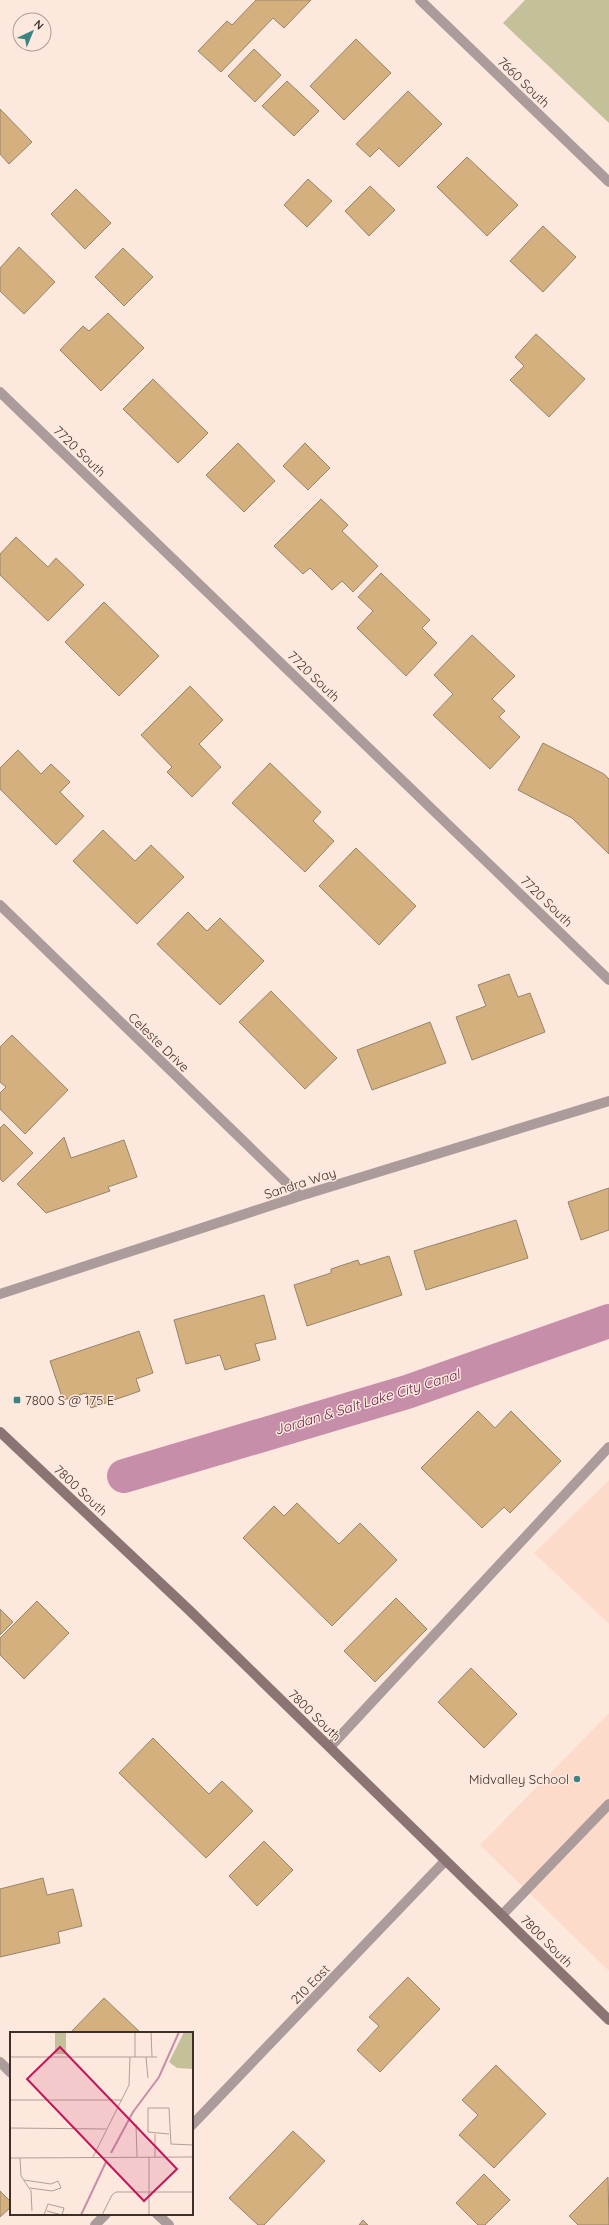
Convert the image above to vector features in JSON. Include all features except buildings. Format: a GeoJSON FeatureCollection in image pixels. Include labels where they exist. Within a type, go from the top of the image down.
{"type":"FeatureCollection","features":[{"type":"Feature","properties":{"kind":"main road","name":"7800 South"},"geometry":{"type":"LineString","coordinates":[[0,1432],[188,1609],[609,2020]]}},
{"type":"Feature","properties":{"kind":"street","name":"7660 South"},"geometry":{"type":"LineString","coordinates":[[420,0],[609,182]]}},
{"type":"Feature","properties":{"kind":"street","name":"7720 South"},"geometry":{"type":"LineString","coordinates":[[0,392],[609,980]]}},
{"type":"Feature","properties":{"kind":"street","name":"Celeste Drive"},"geometry":{"type":"LineString","coordinates":[[0,906],[300,1196]]}},
{"type":"Feature","properties":{"kind":"street","name":"Sandra Way"},"geometry":{"type":"LineString","coordinates":[[0,1294],[300,1196],[609,1101]]}},
{"type":"Feature","properties":{"kind":"street"},"geometry":{"type":"LineString","coordinates":[[330,1747],[609,1447]]}},
{"type":"Feature","properties":{"kind":"street"},"geometry":{"type":"LineString","coordinates":[[502,1915],[609,1804]]}},
{"type":"Feature","properties":{"kind":"street","name":"210 East"},"geometry":{"type":"LineString","coordinates":[[193,2124],[445,1860]]}},
{"type":"Feature","properties":{"kind":"street"},"geometry":{"type":"LineString","coordinates":[[0,2062],[10,2072]]}},
{"type":"Feature","properties":{"kind":"street"},"geometry":{"type":"LineString","coordinates":[[95,2225],[105,2215]]}},
{"type":"Feature","properties":{"kind":"street"},"geometry":{"type":"LineString","coordinates":[[158,2215],[169,2225]]}},
{"type":"Feature","properties":{"kind":"shaded area"},"geometry":{"type":"Polygon","coordinates":[[[525,0],[609,0],[609,123],[503,23],[525,0]]]}},
{"type":"Feature","properties":{"kind":"shaded area"},"geometry":{"type":"Polygon","coordinates":[[[609,1480],[609,1624],[534,1553],[609,1480]]]}},
{"type":"Feature","properties":{"kind":"shaded area","name":"Midvalley School"},"geometry":{"type":"Polygon","coordinates":[[[609,1713],[609,1971],[480,1845],[609,1713]]]}},
{"type":"Feature","properties":{"kind":"waterway","name":"Jordan & Salt Lake City Canal"},"geometry":{"type":"LineString","coordinates":[[124,1476],[407,1392],[609,1321]]}},
{"type":"Feature","properties":{"kind":"place","name":"7800 S @ 175 E"},"geometry":{"type":"Point","coordinates":[17,1400]}},
{"type":"Feature","properties":{"kind":"place","name":"Midvalley School"},"geometry":{"type":"Point","coordinates":[577,1779]}}]}
